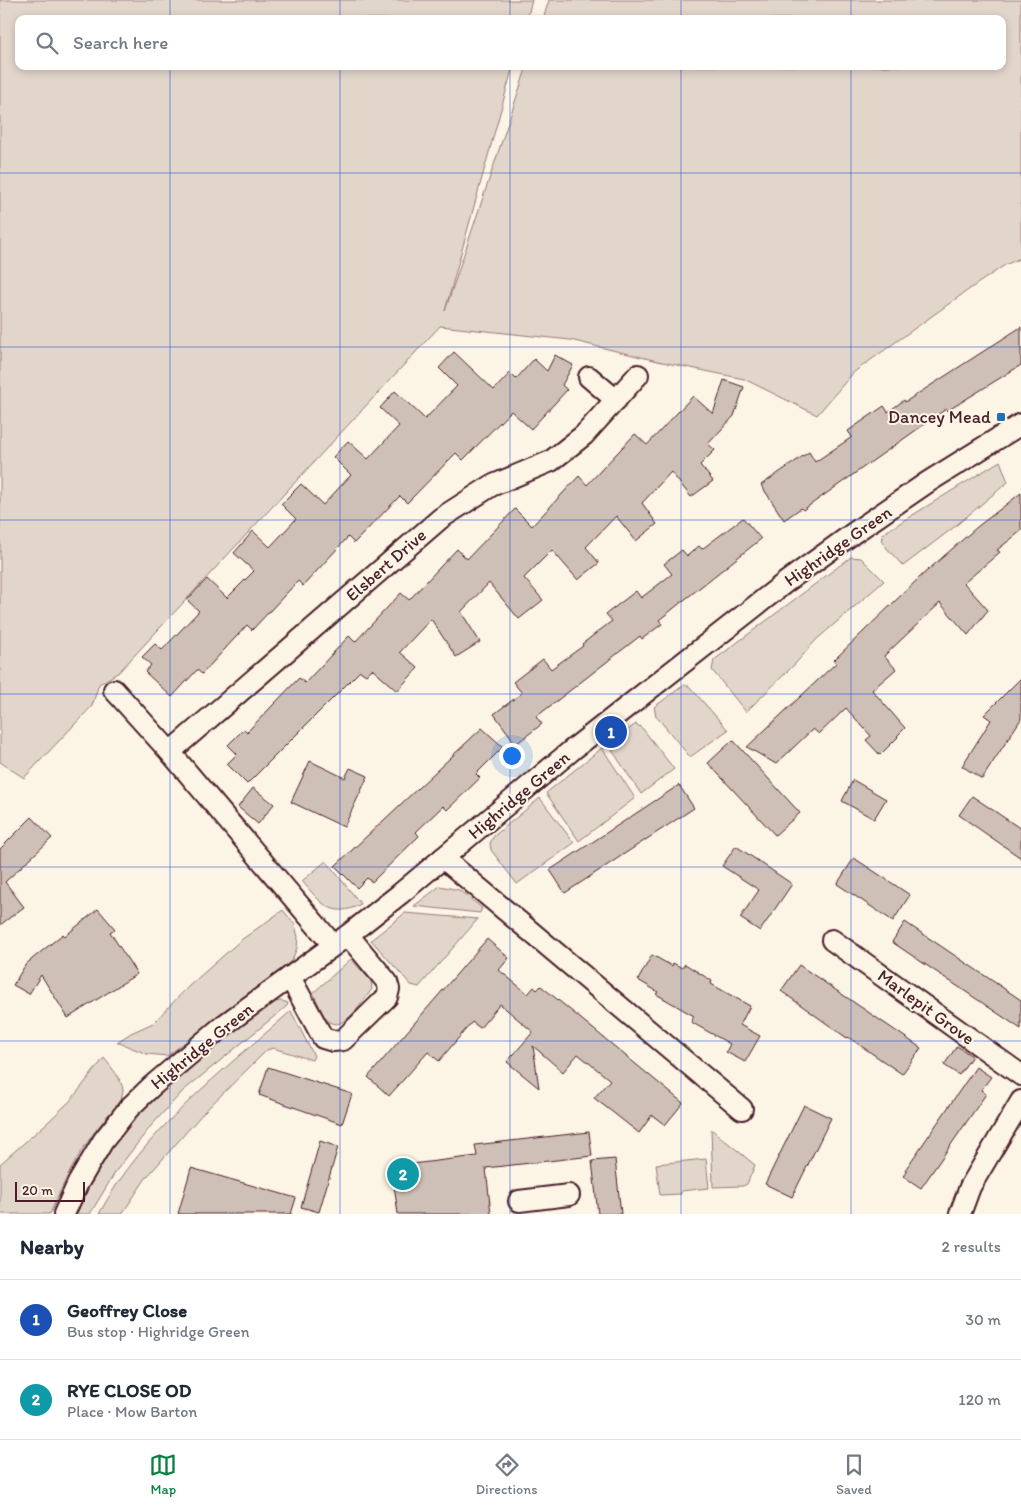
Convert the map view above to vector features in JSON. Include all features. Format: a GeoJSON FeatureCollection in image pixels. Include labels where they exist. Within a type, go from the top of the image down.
{"type":"FeatureCollection","features":[{"type":"Feature","properties":{"kind":"street","name":"Elsbert Drive"},"geometry":{"type":"LineString","coordinates":[[170,752],[441,518],[491,486],[551,461],[584,435],[638,375]]}},
{"type":"Feature","properties":{"kind":"street"},"geometry":{"type":"LineString","coordinates":[[589,376],[616,400]]}},
{"type":"Feature","properties":{"kind":"street","name":"Highridge Green"},"geometry":{"type":"LineString","coordinates":[[64,1214],[78,1182],[103,1141],[129,1108],[224,1025],[341,940],[572,750],[786,582],[928,482],[1021,424]]}},
{"type":"Feature","properties":{"kind":"street"},"geometry":{"type":"LineString","coordinates":[[114,690],[341,940],[387,982],[389,989],[387,997],[343,1040],[333,1041],[323,1038],[290,978]]}},
{"type":"Feature","properties":{"kind":"street"},"geometry":{"type":"LineString","coordinates":[[443,858],[742,1109]]}},
{"type":"Feature","properties":{"kind":"street","name":"Marlepit Grove"},"geometry":{"type":"LineString","coordinates":[[832,940],[1021,1075]]}},
{"type":"Feature","properties":{"kind":"street"},"geometry":{"type":"LineString","coordinates":[[960,1214],[970,1186],[1021,1101]]}},
{"type":"Feature","properties":{"kind":"street"},"geometry":{"type":"LineString","coordinates":[[519,1201],[544,1206],[568,1196]]}},
{"type":"Feature","properties":{"kind":"shaded area"},"geometry":{"type":"Polygon","coordinates":[[[0,0],[532,0],[528,15],[15,15],[15,70],[512,70],[445,311],[526,70],[1006,70],[1006,15],[544,15],[549,0],[1021,0],[1021,258],[1005,265],[971,288],[854,372],[817,415],[744,379],[570,340],[440,326],[119,672],[99,684],[92,706],[24,778],[0,762],[0,0]]]}},
{"type":"Feature","properties":{"kind":"shaded area"},"geometry":{"type":"Polygon","coordinates":[[[1000,461],[1008,482],[953,528],[903,566],[883,544],[882,534],[1000,461]]]}},
{"type":"Feature","properties":{"kind":"shaded area"},"geometry":{"type":"Polygon","coordinates":[[[851,557],[861,558],[884,581],[816,640],[796,663],[746,712],[712,670],[714,660],[851,557]]]}},
{"type":"Feature","properties":{"kind":"shaded area"},"geometry":{"type":"Polygon","coordinates":[[[684,685],[689,686],[728,730],[690,757],[656,716],[654,707],[684,685]]]}},
{"type":"Feature","properties":{"kind":"shaded area"},"geometry":{"type":"Polygon","coordinates":[[[636,724],[643,729],[674,769],[641,794],[608,744],[636,724]]]}},
{"type":"Feature","properties":{"kind":"shaded area"},"geometry":{"type":"Polygon","coordinates":[[[602,748],[635,798],[579,841],[546,793],[602,748]]]}},
{"type":"Feature","properties":{"kind":"shaded area"},"geometry":{"type":"Polygon","coordinates":[[[540,798],[574,843],[517,884],[491,850],[490,843],[494,836],[540,798]]]}},
{"type":"Feature","properties":{"kind":"shaded area"},"geometry":{"type":"Polygon","coordinates":[[[326,861],[361,904],[342,910],[334,909],[321,902],[302,881],[326,861]]]}},
{"type":"Feature","properties":{"kind":"shaded area"},"geometry":{"type":"Polygon","coordinates":[[[440,886],[459,890],[482,908],[480,913],[414,906],[440,886]]]}},
{"type":"Feature","properties":{"kind":"shaded area"},"geometry":{"type":"Polygon","coordinates":[[[283,910],[295,925],[298,937],[297,948],[292,960],[283,968],[167,1056],[147,1054],[117,1042],[153,1023],[189,986],[241,940],[283,910]]]}},
{"type":"Feature","properties":{"kind":"shaded area"},"geometry":{"type":"Polygon","coordinates":[[[405,913],[478,919],[419,987],[411,985],[371,940],[405,913]]]}},
{"type":"Feature","properties":{"kind":"shaded area"},"geometry":{"type":"Polygon","coordinates":[[[351,959],[371,981],[372,989],[353,1014],[340,1023],[334,1024],[328,1021],[321,1011],[313,993],[351,959]]]}},
{"type":"Feature","properties":{"kind":"shaded area"},"geometry":{"type":"Polygon","coordinates":[[[282,1001],[288,1003],[287,1006],[183,1091],[151,1126],[116,1171],[90,1214],[76,1214],[97,1171],[112,1147],[146,1105],[209,1051],[274,1002],[282,1001]]]}},
{"type":"Feature","properties":{"kind":"shaded area"},"geometry":{"type":"Polygon","coordinates":[[[291,1011],[314,1056],[312,1060],[273,1048],[267,1050],[204,1112],[146,1178],[122,1214],[99,1214],[117,1184],[138,1155],[161,1129],[212,1080],[291,1011]]]}},
{"type":"Feature","properties":{"kind":"shaded area"},"geometry":{"type":"Polygon","coordinates":[[[104,1058],[121,1082],[122,1095],[80,1153],[50,1214],[0,1214],[0,1164],[71,1100],[104,1058]]]}},
{"type":"Feature","properties":{"kind":"shaded area"},"geometry":{"type":"Polygon","coordinates":[[[711,1129],[755,1165],[747,1184],[743,1186],[713,1187],[711,1129]]]}},
{"type":"Feature","properties":{"kind":"shaded area"},"geometry":{"type":"Polygon","coordinates":[[[706,1159],[709,1188],[681,1191],[681,1194],[660,1195],[656,1164],[706,1159]]]}},
{"type":"Feature","properties":{"kind":"building"},"geometry":{"type":"Polygon","coordinates":[[[1021,327],[1021,365],[947,411],[946,409],[803,510],[801,508],[784,520],[761,485],[809,452],[815,462],[852,437],[848,431],[884,406],[888,412],[1021,327]]]}},
{"type":"Feature","properties":{"kind":"building"},"geometry":{"type":"Polygon","coordinates":[[[454,352],[494,390],[510,373],[516,379],[534,359],[547,371],[555,355],[573,365],[562,385],[567,390],[531,429],[511,411],[463,460],[456,453],[407,503],[400,496],[354,543],[348,537],[303,586],[298,581],[252,630],[247,625],[202,674],[197,670],[172,697],[145,672],[151,665],[142,657],[155,644],[162,650],[199,611],[187,600],[207,579],[227,598],[254,571],[234,553],[253,531],[270,547],[296,519],[281,504],[301,484],[323,505],[351,475],[333,457],[348,441],[368,459],[399,426],[380,408],[395,391],[425,419],[457,386],[439,368],[454,352]]]}},
{"type":"Feature","properties":{"kind":"building"},"geometry":{"type":"Polygon","coordinates":[[[724,380],[744,387],[734,416],[708,444],[715,450],[700,465],[713,481],[691,497],[671,472],[642,503],[657,524],[636,541],[616,516],[586,547],[599,563],[578,580],[552,550],[524,578],[543,600],[519,619],[489,583],[461,612],[480,642],[456,657],[431,619],[400,652],[418,668],[397,691],[372,669],[366,675],[360,671],[247,784],[227,764],[237,754],[228,745],[244,729],[247,732],[299,678],[305,683],[349,636],[355,642],[401,593],[409,600],[457,549],[467,559],[515,509],[532,526],[579,476],[587,485],[635,434],[647,445],[693,396],[713,414],[724,380]]]}},
{"type":"Feature","properties":{"kind":"building"},"geometry":{"type":"Polygon","coordinates":[[[1021,493],[1021,531],[997,550],[1000,552],[964,583],[988,610],[968,635],[940,603],[884,656],[896,669],[872,690],[905,728],[880,755],[866,740],[871,736],[846,708],[819,734],[813,729],[776,764],[747,747],[836,663],[834,660],[919,578],[977,527],[1021,493]]]}},
{"type":"Feature","properties":{"kind":"building"},"geometry":{"type":"Polygon","coordinates":[[[743,518],[761,539],[659,620],[662,624],[642,639],[640,636],[536,717],[542,724],[516,744],[494,714],[522,693],[513,682],[543,659],[551,669],[583,646],[582,644],[612,621],[606,614],[636,591],[641,598],[672,574],[664,564],[682,550],[687,556],[699,546],[702,549],[743,518]]]}},
{"type":"Feature","properties":{"kind":"building"},"geometry":{"type":"Polygon","coordinates":[[[1021,678],[1021,719],[982,779],[962,766],[991,720],[984,715],[1021,678]]]}},
{"type":"Feature","properties":{"kind":"building"},"geometry":{"type":"Polygon","coordinates":[[[482,728],[503,747],[476,774],[480,778],[447,810],[443,806],[416,832],[419,836],[372,882],[367,878],[357,888],[335,866],[482,728]]]}},
{"type":"Feature","properties":{"kind":"building"},"geometry":{"type":"Polygon","coordinates":[[[733,740],[800,813],[775,835],[708,763],[733,740]]]}},
{"type":"Feature","properties":{"kind":"building"},"geometry":{"type":"Polygon","coordinates":[[[310,761],[345,778],[350,768],[368,776],[344,827],[291,802],[310,761]]]}},
{"type":"Feature","properties":{"kind":"building"},"geometry":{"type":"Polygon","coordinates":[[[853,780],[886,799],[874,819],[842,801],[853,780]]]}},
{"type":"Feature","properties":{"kind":"building"},"geometry":{"type":"Polygon","coordinates":[[[679,785],[694,808],[565,893],[550,870],[679,785]]]}},
{"type":"Feature","properties":{"kind":"building"},"geometry":{"type":"Polygon","coordinates":[[[253,788],[274,804],[258,824],[238,807],[253,788]]]}},
{"type":"Feature","properties":{"kind":"building"},"geometry":{"type":"Polygon","coordinates":[[[972,796],[1021,829],[1021,858],[959,815],[972,796]]]}},
{"type":"Feature","properties":{"kind":"building"},"geometry":{"type":"Polygon","coordinates":[[[32,817],[52,838],[5,882],[24,907],[0,925],[0,849],[32,817]]]}},
{"type":"Feature","properties":{"kind":"building"},"geometry":{"type":"Polygon","coordinates":[[[736,846],[792,884],[760,931],[740,918],[759,890],[722,866],[736,846]]]}},
{"type":"Feature","properties":{"kind":"building"},"geometry":{"type":"Polygon","coordinates":[[[854,858],[910,895],[893,921],[837,884],[854,858]]]}},
{"type":"Feature","properties":{"kind":"building"},"geometry":{"type":"Polygon","coordinates":[[[98,909],[115,929],[110,932],[137,974],[68,1018],[41,975],[29,994],[13,985],[26,964],[98,909]]]}},
{"type":"Feature","properties":{"kind":"building"},"geometry":{"type":"Polygon","coordinates":[[[905,922],[1021,1000],[1021,1029],[892,942],[905,922]]]}},
{"type":"Feature","properties":{"kind":"building"},"geometry":{"type":"Polygon","coordinates":[[[487,939],[509,958],[499,970],[528,994],[534,987],[537,990],[541,986],[683,1103],[665,1125],[652,1115],[639,1133],[594,1098],[610,1080],[578,1054],[563,1072],[533,1046],[539,1088],[507,1062],[533,1032],[500,1004],[480,1028],[472,1022],[439,1061],[428,1052],[389,1096],[368,1077],[487,939]]]}},
{"type":"Feature","properties":{"kind":"building"},"geometry":{"type":"Polygon","coordinates":[[[652,955],[672,966],[673,963],[682,968],[685,964],[712,981],[711,984],[750,1006],[740,1025],[760,1036],[745,1062],[726,1052],[730,1044],[691,1022],[694,1016],[656,994],[658,992],[638,980],[652,955]]]}},
{"type":"Feature","properties":{"kind":"building"},"geometry":{"type":"Polygon","coordinates":[[[799,965],[921,1048],[902,1074],[781,991],[799,965]]]}},
{"type":"Feature","properties":{"kind":"building"},"geometry":{"type":"Polygon","coordinates":[[[957,1046],[972,1056],[959,1075],[944,1065],[957,1046]]]}},
{"type":"Feature","properties":{"kind":"building"},"geometry":{"type":"Polygon","coordinates":[[[268,1067],[352,1094],[342,1124],[259,1095],[268,1067]]]}},
{"type":"Feature","properties":{"kind":"building"},"geometry":{"type":"Polygon","coordinates":[[[976,1067],[991,1077],[981,1090],[986,1094],[921,1188],[903,1176],[907,1171],[905,1170],[976,1067]]]}},
{"type":"Feature","properties":{"kind":"building"},"geometry":{"type":"Polygon","coordinates":[[[804,1105],[831,1118],[792,1197],[765,1184],[804,1105]]]}},
{"type":"Feature","properties":{"kind":"building"},"geometry":{"type":"Polygon","coordinates":[[[589,1132],[592,1156],[486,1168],[491,1214],[398,1214],[394,1185],[398,1185],[396,1166],[477,1156],[475,1145],[589,1132]]]}},
{"type":"Feature","properties":{"kind":"building"},"geometry":{"type":"Polygon","coordinates":[[[320,1141],[338,1147],[319,1212],[301,1207],[320,1141]]]}},
{"type":"Feature","properties":{"kind":"building"},"geometry":{"type":"Polygon","coordinates":[[[615,1159],[621,1214],[598,1214],[592,1161],[615,1159]]]}},
{"type":"Feature","properties":{"kind":"building"},"geometry":{"type":"Polygon","coordinates":[[[191,1168],[296,1198],[291,1214],[178,1214],[191,1168]]]}},
{"type":"Feature","properties":{"kind":"place","name":"Dancey Mead"},"geometry":{"type":"Point","coordinates":[1001,417]}},
{"type":"Feature","properties":{"kind":"place","name":"Geoffrey Close"},"geometry":{"type":"Point","coordinates":[611,732]}},
{"type":"Feature","properties":{"kind":"place","name":"RYE CLOSE OD"},"geometry":{"type":"Point","coordinates":[403,1174]}}]}
